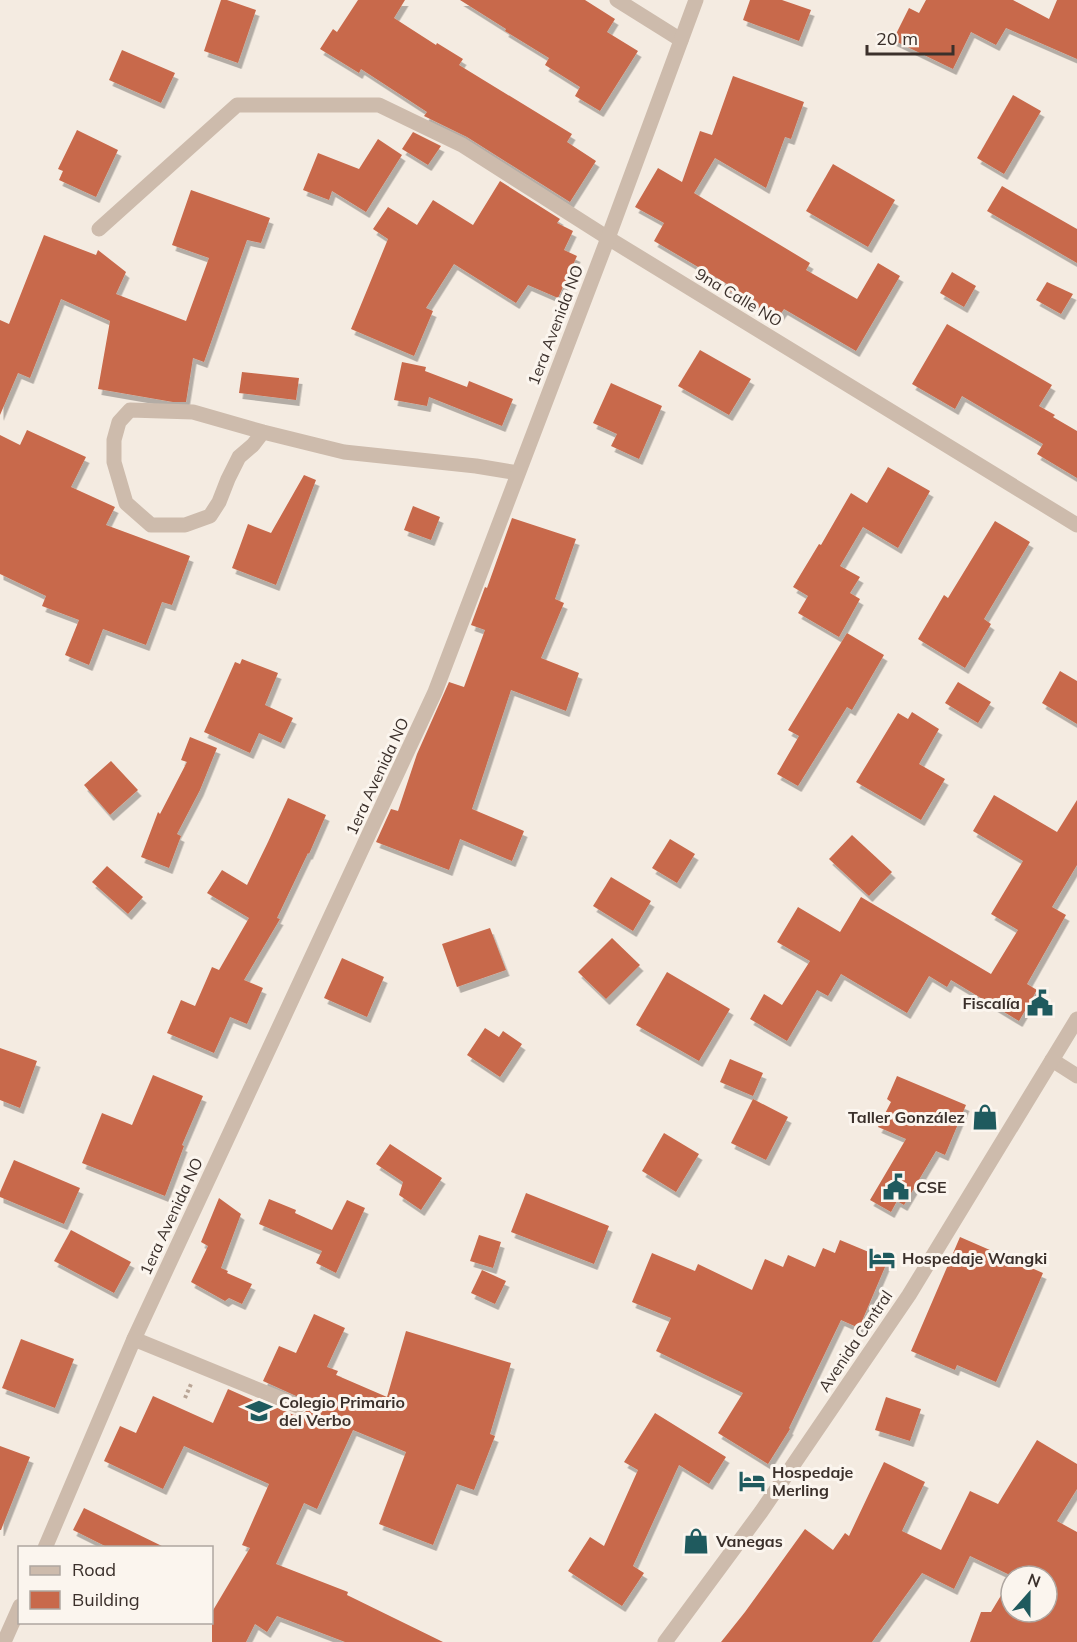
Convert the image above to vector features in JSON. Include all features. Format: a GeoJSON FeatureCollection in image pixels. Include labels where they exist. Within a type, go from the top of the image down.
{"type":"FeatureCollection","features":[{"type":"Feature","properties":{"kind":"street"},"geometry":{"type":"LineString","coordinates":[[617,0],[681,40]]}},
{"type":"Feature","properties":{"kind":"street","name":"1era Avenida NO"},"geometry":{"type":"LineString","coordinates":[[46,1546],[134,1339],[435,692],[696,0]]}},
{"type":"Feature","properties":{"kind":"street","name":"9na Calle NO"},"geometry":{"type":"LineString","coordinates":[[99,229],[237,105],[379,105],[462,145],[608,238],[1077,525]]}},
{"type":"Feature","properties":{"kind":"street"},"geometry":{"type":"LineString","coordinates":[[263,432],[239,457],[219,502],[210,516],[186,525],[151,525],[126,503],[114,462],[114,440],[119,422],[130,410],[193,412],[344,452],[476,466],[518,474]]}},
{"type":"Feature","properties":{"kind":"street","name":"Avenida Central"},"geometry":{"type":"LineString","coordinates":[[665,1642],[761,1512],[909,1295],[1077,1019]]}},
{"type":"Feature","properties":{"kind":"street"},"geometry":{"type":"LineString","coordinates":[[1052,1060],[1077,1076]]}},
{"type":"Feature","properties":{"kind":"street"},"geometry":{"type":"LineString","coordinates":[[134,1339],[298,1406]]}},
{"type":"Feature","properties":{"kind":"street"},"geometry":{"type":"LineString","coordinates":[[4,1642],[18,1610]]}},
{"type":"Feature","properties":{"kind":"building"},"geometry":{"type":"Polygon","coordinates":[[[221,0],[256,10],[238,63],[204,51],[221,0]]]}},
{"type":"Feature","properties":{"kind":"building"},"geometry":{"type":"Polygon","coordinates":[[[358,0],[405,0],[394,18],[463,59],[459,65],[572,134],[567,142],[596,161],[570,202],[467,137],[424,116],[427,112],[361,69],[359,73],[320,49],[333,29],[337,32],[358,0]]]}},
{"type":"Feature","properties":{"kind":"building"},"geometry":{"type":"Polygon","coordinates":[[[460,0],[585,0],[615,19],[607,32],[638,51],[600,111],[575,96],[580,87],[545,65],[549,58],[460,0]]]}},
{"type":"Feature","properties":{"kind":"building"},"geometry":{"type":"Polygon","coordinates":[[[750,0],[782,0],[811,10],[799,41],[743,20],[750,0]]]}},
{"type":"Feature","properties":{"kind":"building"},"geometry":{"type":"Polygon","coordinates":[[[926,0],[1013,0],[1049,19],[1057,0],[1077,0],[1077,59],[1006,28],[996,45],[971,32],[953,69],[893,40],[909,8],[919,13],[926,0]]]}},
{"type":"Feature","properties":{"kind":"building"},"geometry":{"type":"Polygon","coordinates":[[[122,50],[175,73],[161,103],[109,80],[122,50]]]}},
{"type":"Feature","properties":{"kind":"building"},"geometry":{"type":"Polygon","coordinates":[[[733,76],[804,102],[791,139],[785,137],[766,188],[715,158],[694,193],[810,263],[806,270],[857,299],[878,263],[900,276],[856,351],[784,309],[777,319],[725,288],[727,284],[654,241],[664,223],[635,207],[658,168],[682,182],[700,131],[712,135],[733,76]]]}},
{"type":"Feature","properties":{"kind":"building"},"geometry":{"type":"Polygon","coordinates":[[[1013,95],[1041,111],[1004,174],[977,158],[1013,95]]]}},
{"type":"Feature","properties":{"kind":"building"},"geometry":{"type":"Polygon","coordinates":[[[77,130],[118,150],[96,197],[59,180],[63,171],[58,169],[77,130]]]}},
{"type":"Feature","properties":{"kind":"building"},"geometry":{"type":"Polygon","coordinates":[[[413,132],[441,146],[428,165],[402,149],[413,132]]]}},
{"type":"Feature","properties":{"kind":"building"},"geometry":{"type":"Polygon","coordinates":[[[378,139],[402,155],[366,212],[332,191],[329,200],[303,190],[318,153],[359,169],[378,139]]]}},
{"type":"Feature","properties":{"kind":"building"},"geometry":{"type":"Polygon","coordinates":[[[833,164],[895,200],[868,247],[806,211],[833,164]]]}},
{"type":"Feature","properties":{"kind":"building"},"geometry":{"type":"Polygon","coordinates":[[[500,181],[560,219],[557,223],[573,231],[564,250],[577,256],[558,298],[528,285],[516,303],[454,264],[426,308],[433,311],[414,356],[351,329],[388,239],[373,229],[388,207],[417,225],[433,200],[473,225],[500,181]]]}},
{"type":"Feature","properties":{"kind":"building"},"geometry":{"type":"Polygon","coordinates":[[[1002,186],[1077,229],[1077,263],[987,211],[1002,186]]]}},
{"type":"Feature","properties":{"kind":"building"},"geometry":{"type":"Polygon","coordinates":[[[191,190],[270,218],[261,243],[247,240],[204,362],[193,358],[186,402],[173,402],[98,389],[110,321],[61,299],[30,378],[18,373],[0,415],[0,320],[9,324],[44,235],[96,255],[98,250],[126,272],[116,294],[186,321],[209,258],[172,245],[191,190]]]}},
{"type":"Feature","properties":{"kind":"building"},"geometry":{"type":"Polygon","coordinates":[[[952,272],[976,286],[964,307],[940,293],[952,272]]]}},
{"type":"Feature","properties":{"kind":"building"},"geometry":{"type":"Polygon","coordinates":[[[1047,282],[1073,294],[1061,314],[1036,300],[1047,282]]]}},
{"type":"Feature","properties":{"kind":"building"},"geometry":{"type":"Polygon","coordinates":[[[947,324],[1052,385],[1039,406],[1077,431],[1077,478],[1037,454],[1043,444],[962,396],[955,409],[912,384],[947,324]]]}},
{"type":"Feature","properties":{"kind":"building"},"geometry":{"type":"Polygon","coordinates":[[[700,350],[751,379],[729,415],[678,386],[700,350]]]}},
{"type":"Feature","properties":{"kind":"building"},"geometry":{"type":"Polygon","coordinates":[[[402,362],[426,367],[425,371],[467,387],[469,381],[513,399],[502,426],[429,397],[427,406],[394,400],[402,362]]]}},
{"type":"Feature","properties":{"kind":"building"},"geometry":{"type":"Polygon","coordinates":[[[242,372],[299,378],[296,400],[239,393],[242,372]]]}},
{"type":"Feature","properties":{"kind":"building"},"geometry":{"type":"Polygon","coordinates":[[[611,383],[662,406],[639,459],[611,446],[617,434],[593,423],[611,383]]]}},
{"type":"Feature","properties":{"kind":"building"},"geometry":{"type":"Polygon","coordinates":[[[27,430],[86,457],[71,487],[115,507],[106,525],[190,556],[172,605],[162,602],[146,645],[103,629],[89,665],[65,655],[79,620],[42,606],[46,596],[0,574],[0,435],[20,445],[27,430]]]}},
{"type":"Feature","properties":{"kind":"building"},"geometry":{"type":"Polygon","coordinates":[[[888,467],[930,491],[898,548],[863,527],[840,566],[860,577],[850,593],[860,599],[839,637],[798,613],[808,596],[793,587],[851,493],[867,503],[888,467]]]}},
{"type":"Feature","properties":{"kind":"building"},"geometry":{"type":"Polygon","coordinates":[[[304,475],[316,480],[276,585],[232,568],[248,524],[271,533],[304,475]]]}},
{"type":"Feature","properties":{"kind":"building"},"geometry":{"type":"Polygon","coordinates":[[[413,506],[440,517],[431,540],[404,530],[413,506]]]}},
{"type":"Feature","properties":{"kind":"building"},"geometry":{"type":"Polygon","coordinates":[[[512,518],[576,539],[555,599],[564,603],[541,658],[579,673],[566,711],[511,690],[472,809],[524,831],[512,861],[460,839],[449,870],[376,842],[391,809],[398,811],[417,754],[449,682],[464,687],[485,630],[471,625],[512,518]]]}},
{"type":"Feature","properties":{"kind":"building"},"geometry":{"type":"Polygon","coordinates":[[[995,521],[1030,542],[984,619],[991,624],[965,668],[918,639],[944,595],[948,598],[995,521]]]}},
{"type":"Feature","properties":{"kind":"building"},"geometry":{"type":"Polygon","coordinates":[[[847,633],[884,655],[852,710],[847,707],[798,786],[777,774],[799,736],[788,730],[847,633]]]}},
{"type":"Feature","properties":{"kind":"building"},"geometry":{"type":"Polygon","coordinates":[[[242,659],[278,673],[265,705],[293,718],[281,743],[259,733],[250,753],[204,732],[235,662],[240,664],[242,659]]]}},
{"type":"Feature","properties":{"kind":"building"},"geometry":{"type":"Polygon","coordinates":[[[1060,671],[1077,681],[1077,724],[1042,703],[1060,671]]]}},
{"type":"Feature","properties":{"kind":"building"},"geometry":{"type":"Polygon","coordinates":[[[958,682],[991,702],[978,723],[945,703],[958,682]]]}},
{"type":"Feature","properties":{"kind":"building"},"geometry":{"type":"Polygon","coordinates":[[[912,712],[939,729],[919,764],[945,779],[921,820],[856,782],[898,713],[908,719],[912,712]]]}},
{"type":"Feature","properties":{"kind":"building"},"geometry":{"type":"Polygon","coordinates":[[[190,737],[217,748],[200,790],[177,834],[181,836],[169,868],[141,857],[158,812],[160,814],[187,762],[181,760],[190,737]]]}},
{"type":"Feature","properties":{"kind":"building"},"geometry":{"type":"Polygon","coordinates":[[[111,761],[138,790],[110,815],[84,785],[111,761]]]}},
{"type":"Feature","properties":{"kind":"building"},"geometry":{"type":"Polygon","coordinates":[[[994,795],[1057,832],[1077,800],[1077,865],[1052,907],[1066,915],[1027,984],[1037,990],[1019,1021],[951,980],[947,987],[929,976],[907,1013],[841,974],[828,996],[817,990],[787,1041],[750,1019],[764,994],[782,1005],[810,961],[777,942],[798,907],[840,932],[861,897],[991,974],[1018,930],[991,914],[1023,861],[973,831],[994,795]]]}},
{"type":"Feature","properties":{"kind":"building"},"geometry":{"type":"Polygon","coordinates":[[[288,798],[326,815],[277,918],[280,919],[244,980],[263,988],[247,1024],[230,1017],[214,1053],[167,1033],[181,1000],[195,1006],[212,967],[219,970],[249,918],[207,893],[222,870],[247,885],[288,798]]]}},
{"type":"Feature","properties":{"kind":"building"},"geometry":{"type":"Polygon","coordinates":[[[852,835],[892,872],[869,896],[829,859],[852,835]]]}},
{"type":"Feature","properties":{"kind":"building"},"geometry":{"type":"Polygon","coordinates":[[[670,839],[695,854],[677,883],[652,868],[670,839]]]}},
{"type":"Feature","properties":{"kind":"building"},"geometry":{"type":"Polygon","coordinates":[[[107,866],[143,897],[128,914],[92,882],[107,866]]]}},
{"type":"Feature","properties":{"kind":"building"},"geometry":{"type":"Polygon","coordinates":[[[611,877],[651,901],[633,931],[593,906],[611,877]]]}},
{"type":"Feature","properties":{"kind":"building"},"geometry":{"type":"Polygon","coordinates":[[[490,928],[506,970],[457,987],[442,944],[490,928]]]}},
{"type":"Feature","properties":{"kind":"building"},"geometry":{"type":"Polygon","coordinates":[[[612,938],[640,965],[606,999],[578,972],[612,938]]]}},
{"type":"Feature","properties":{"kind":"building"},"geometry":{"type":"Polygon","coordinates":[[[342,958],[384,977],[367,1017],[324,998],[342,958]]]}},
{"type":"Feature","properties":{"kind":"building"},"geometry":{"type":"Polygon","coordinates":[[[667,972],[730,1009],[699,1061],[636,1025],[667,972]]]}},
{"type":"Feature","properties":{"kind":"building"},"geometry":{"type":"Polygon","coordinates":[[[485,1028],[499,1037],[503,1031],[522,1044],[500,1077],[467,1055],[485,1028]]]}},
{"type":"Feature","properties":{"kind":"building"},"geometry":{"type":"Polygon","coordinates":[[[0,1048],[37,1061],[20,1108],[0,1100],[0,1048]]]}},
{"type":"Feature","properties":{"kind":"building"},"geometry":{"type":"Polygon","coordinates":[[[730,1059],[763,1073],[753,1096],[720,1082],[730,1059]]]}},
{"type":"Feature","properties":{"kind":"building"},"geometry":{"type":"Polygon","coordinates":[[[153,1075],[203,1096],[182,1145],[184,1146],[165,1196],[82,1163],[102,1113],[132,1125],[153,1075]]]}},
{"type":"Feature","properties":{"kind":"building"},"geometry":{"type":"Polygon","coordinates":[[[897,1076],[966,1105],[945,1155],[936,1151],[904,1205],[897,1201],[891,1212],[870,1200],[906,1139],[878,1127],[891,1102],[887,1099],[897,1076]]]}},
{"type":"Feature","properties":{"kind":"building"},"geometry":{"type":"Polygon","coordinates":[[[753,1099],[788,1117],[766,1160],[731,1143],[753,1099]]]}},
{"type":"Feature","properties":{"kind":"building"},"geometry":{"type":"Polygon","coordinates":[[[664,1133],[699,1154],[676,1192],[642,1171],[664,1133]]]}},
{"type":"Feature","properties":{"kind":"building"},"geometry":{"type":"Polygon","coordinates":[[[390,1144],[442,1178],[421,1210],[399,1195],[403,1182],[376,1164],[390,1144]]]}},
{"type":"Feature","properties":{"kind":"building"},"geometry":{"type":"Polygon","coordinates":[[[14,1160],[80,1188],[64,1224],[0,1197],[14,1160]]]}},
{"type":"Feature","properties":{"kind":"building"},"geometry":{"type":"Polygon","coordinates":[[[526,1193],[609,1226],[594,1264],[511,1232],[526,1193]]]}},
{"type":"Feature","properties":{"kind":"building"},"geometry":{"type":"Polygon","coordinates":[[[219,1198],[241,1214],[221,1268],[252,1284],[242,1304],[229,1298],[225,1301],[191,1282],[208,1246],[201,1242],[219,1198]]]}},
{"type":"Feature","properties":{"kind":"building"},"geometry":{"type":"Polygon","coordinates":[[[269,1199],[296,1210],[295,1213],[332,1230],[347,1200],[365,1208],[336,1273],[316,1263],[322,1251],[259,1224],[269,1199]]]}},
{"type":"Feature","properties":{"kind":"building"},"geometry":{"type":"Polygon","coordinates":[[[71,1230],[131,1262],[114,1293],[54,1261],[71,1230]]]}},
{"type":"Feature","properties":{"kind":"building"},"geometry":{"type":"Polygon","coordinates":[[[479,1235],[501,1242],[493,1268],[470,1261],[479,1235]]]}},
{"type":"Feature","properties":{"kind":"building"},"geometry":{"type":"Polygon","coordinates":[[[960,1237],[1043,1273],[996,1382],[957,1365],[955,1370],[911,1351],[960,1237]]]}},
{"type":"Feature","properties":{"kind":"building"},"geometry":{"type":"Polygon","coordinates":[[[840,1240],[888,1260],[859,1328],[841,1320],[790,1429],[768,1464],[718,1433],[743,1393],[656,1351],[671,1318],[632,1302],[652,1253],[695,1271],[698,1264],[752,1290],[765,1259],[783,1267],[788,1255],[815,1267],[823,1248],[835,1253],[840,1240]]]}},
{"type":"Feature","properties":{"kind":"building"},"geometry":{"type":"Polygon","coordinates":[[[482,1270],[506,1281],[495,1304],[471,1293],[482,1270]]]}},
{"type":"Feature","properties":{"kind":"building"},"geometry":{"type":"Polygon","coordinates":[[[314,1314],[345,1328],[327,1367],[338,1371],[336,1375],[387,1397],[406,1331],[511,1363],[490,1434],[495,1436],[474,1490],[457,1484],[433,1545],[379,1524],[406,1452],[353,1430],[317,1509],[304,1503],[276,1564],[348,1592],[347,1595],[443,1642],[345,1642],[277,1616],[267,1632],[255,1624],[246,1642],[212,1642],[213,1610],[250,1548],[242,1545],[269,1484],[184,1446],[163,1489],[104,1461],[120,1426],[136,1433],[153,1396],[213,1423],[228,1389],[294,1415],[303,1414],[308,1405],[305,1400],[263,1381],[279,1346],[296,1353],[314,1314]]]}},
{"type":"Feature","properties":{"kind":"building"},"geometry":{"type":"Polygon","coordinates":[[[21,1339],[74,1359],[55,1408],[2,1388],[21,1339]]]}},
{"type":"Feature","properties":{"kind":"building"},"geometry":{"type":"Polygon","coordinates":[[[886,1397],[921,1409],[910,1441],[875,1430],[886,1397]]]}},
{"type":"Feature","properties":{"kind":"building"},"geometry":{"type":"Polygon","coordinates":[[[655,1413],[726,1457],[709,1484],[679,1465],[633,1566],[644,1573],[622,1606],[568,1571],[590,1537],[604,1546],[638,1470],[624,1462],[655,1413]]]}},
{"type":"Feature","properties":{"kind":"building"},"geometry":{"type":"Polygon","coordinates":[[[1037,1440],[1077,1464],[1077,1489],[1057,1521],[1077,1532],[1077,1642],[970,1642],[981,1612],[991,1612],[999,1599],[999,1624],[1059,1624],[1059,1564],[999,1564],[999,1570],[970,1556],[954,1589],[922,1573],[872,1642],[721,1642],[805,1529],[833,1550],[845,1533],[849,1536],[884,1462],[925,1482],[902,1531],[941,1550],[970,1491],[998,1504],[1037,1440]]]}},
{"type":"Feature","properties":{"kind":"building"},"geometry":{"type":"Polygon","coordinates":[[[0,1446],[30,1457],[1,1530],[0,1530],[0,1446]]]}},
{"type":"Feature","properties":{"kind":"building"},"geometry":{"type":"Polygon","coordinates":[[[84,1508],[162,1546],[105,1546],[73,1530],[84,1508]]]}},
{"type":"Feature","properties":{"kind":"place","name":"Fiscalía"},"geometry":{"type":"Point","coordinates":[1040,1003]}},
{"type":"Feature","properties":{"kind":"place","name":"Taller González"},"geometry":{"type":"Point","coordinates":[985,1117]}},
{"type":"Feature","properties":{"kind":"place","name":"CSE"},"geometry":{"type":"Point","coordinates":[896,1187]}},
{"type":"Feature","properties":{"kind":"place","name":"Hospedaje Wangki"},"geometry":{"type":"Point","coordinates":[882,1258]}},
{"type":"Feature","properties":{"kind":"place","name":"Colegio Primario del Verbo"},"geometry":{"type":"Point","coordinates":[259,1411]}},
{"type":"Feature","properties":{"kind":"place","name":"Hospedaje Merling"},"geometry":{"type":"Point","coordinates":[752,1481]}},
{"type":"Feature","properties":{"kind":"place","name":"Vanegas"},"geometry":{"type":"Point","coordinates":[696,1541]}}]}
